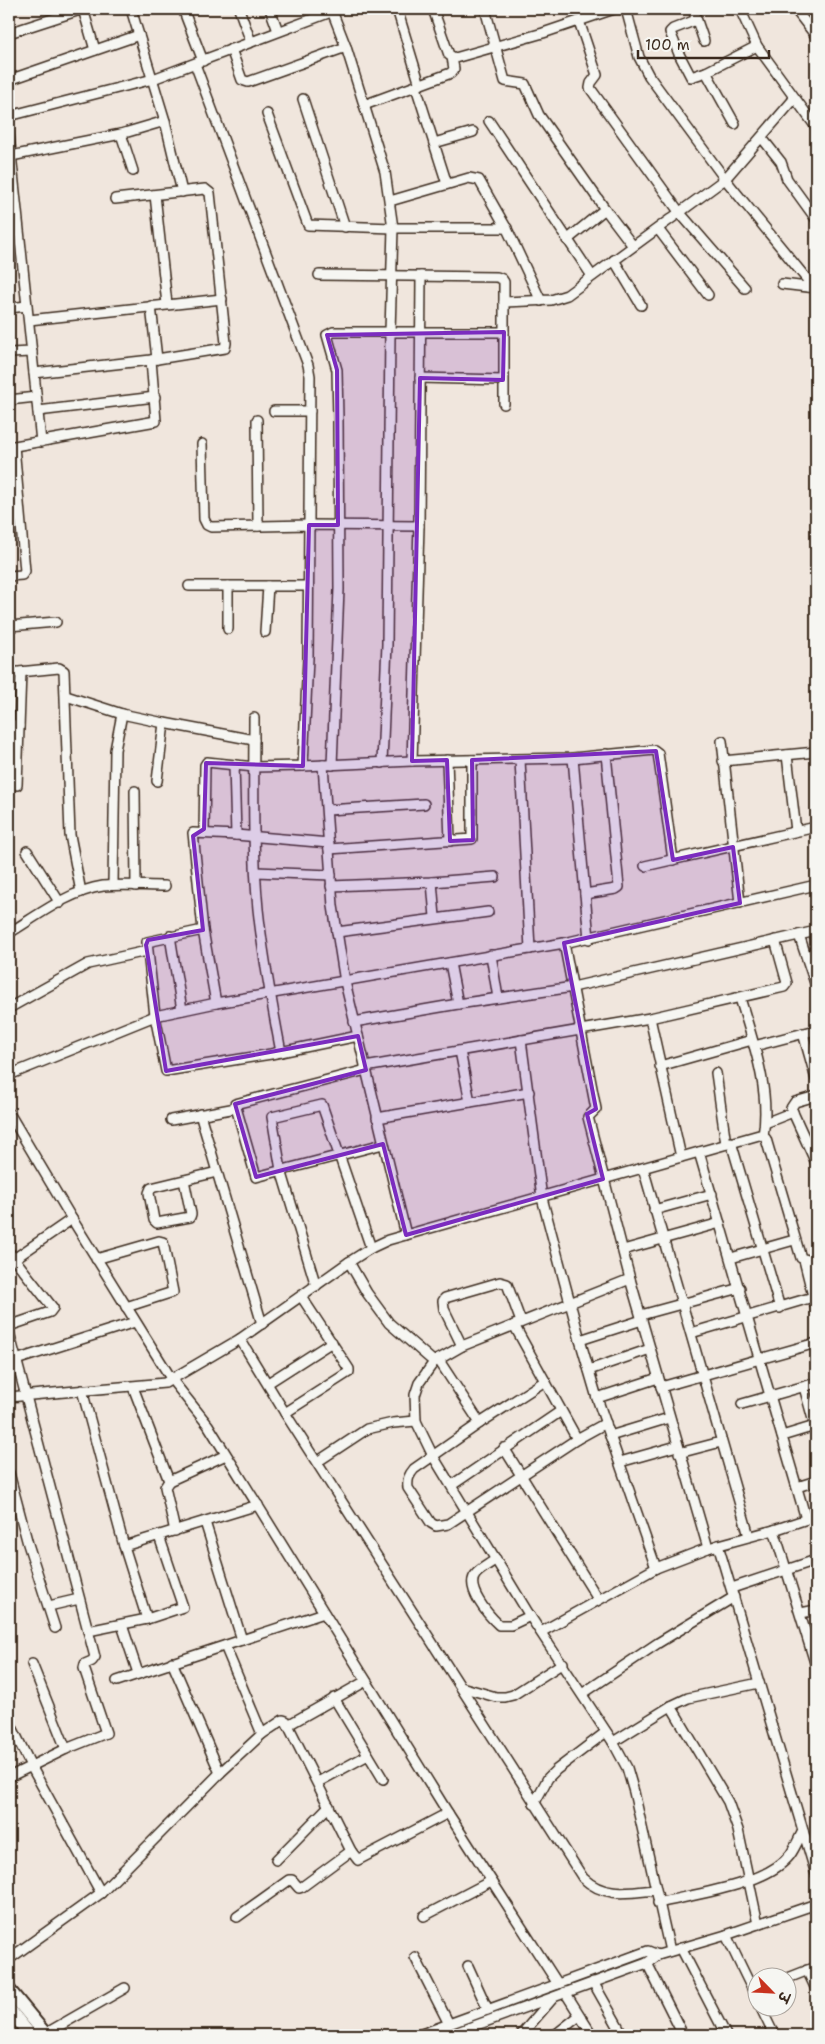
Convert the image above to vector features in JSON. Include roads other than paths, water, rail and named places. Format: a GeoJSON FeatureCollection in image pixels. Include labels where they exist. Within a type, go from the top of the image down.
{"type":"FeatureCollection","features":[{"type":"Feature","properties":{"kind":"highway"},"geometry":{"type":"LineString","coordinates":[[9,1990],[45,2034]]}},
{"type":"Feature","properties":{"kind":"highway"},"geometry":{"type":"LineString","coordinates":[[9,2009],[30,2035]]}},
{"type":"Feature","properties":{"kind":"street"},"geometry":{"type":"LineString","coordinates":[[9,33],[83,9],[95,50]]}},
{"type":"Feature","properties":{"kind":"street"},"geometry":{"type":"LineString","coordinates":[[131,9],[165,121],[182,192]]}},
{"type":"Feature","properties":{"kind":"street"},"geometry":{"type":"LineString","coordinates":[[183,9],[199,62],[308,365],[311,387],[308,658],[303,766]]}},
{"type":"Feature","properties":{"kind":"street"},"geometry":{"type":"LineString","coordinates":[[239,9],[251,42]]}},
{"type":"Feature","properties":{"kind":"street"},"geometry":{"type":"LineString","coordinates":[[270,9],[278,31]]}},
{"type":"Feature","properties":{"kind":"street"},"geometry":{"type":"LineString","coordinates":[[397,9],[447,184]]}},
{"type":"Feature","properties":{"kind":"street"},"geometry":{"type":"LineString","coordinates":[[364,105],[451,73],[454,69],[452,57],[449,55],[433,9]]}},
{"type":"Feature","properties":{"kind":"street"},"geometry":{"type":"LineString","coordinates":[[486,9],[505,81],[525,84],[539,115],[633,246]]}},
{"type":"Feature","properties":{"kind":"street"},"geometry":{"type":"LineString","coordinates":[[452,57],[543,34],[614,9]]}},
{"type":"Feature","properties":{"kind":"street"},"geometry":{"type":"LineString","coordinates":[[626,9],[643,65],[725,179],[815,288]]}},
{"type":"Feature","properties":{"kind":"street"},"geometry":{"type":"LineString","coordinates":[[693,9],[704,41]]}},
{"type":"Feature","properties":{"kind":"street"},"geometry":{"type":"LineString","coordinates":[[740,9],[757,46],[794,99],[816,126]]}},
{"type":"Feature","properties":{"kind":"street"},"geometry":{"type":"LineString","coordinates":[[795,9],[816,36]]}},
{"type":"Feature","properties":{"kind":"street"},"geometry":{"type":"LineString","coordinates":[[9,116],[153,79],[329,11],[346,48],[385,172],[393,228],[387,644],[382,763]]}},
{"type":"Feature","properties":{"kind":"street"},"geometry":{"type":"LineString","coordinates":[[696,20],[673,29],[670,34],[691,77],[706,72],[757,46]]}},
{"type":"Feature","properties":{"kind":"street"},"geometry":{"type":"LineString","coordinates":[[579,21],[598,75],[591,83],[590,88],[680,213],[745,288]]}},
{"type":"Feature","properties":{"kind":"street"},"geometry":{"type":"LineString","coordinates":[[9,80],[139,35]]}},
{"type":"Feature","properties":{"kind":"street"},"geometry":{"type":"LineString","coordinates":[[230,49],[242,80],[248,82],[346,48]]}},
{"type":"Feature","properties":{"kind":"street"},"geometry":{"type":"LineString","coordinates":[[706,72],[735,124]]}},
{"type":"Feature","properties":{"kind":"street"},"geometry":{"type":"LineString","coordinates":[[303,99],[345,227]]}},
{"type":"Feature","properties":{"kind":"street"},"geometry":{"type":"LineString","coordinates":[[504,302],[559,299],[592,276],[725,179],[794,99]]}},
{"type":"Feature","properties":{"kind":"street"},"geometry":{"type":"LineString","coordinates":[[267,114],[308,225],[393,228],[507,228]]}},
{"type":"Feature","properties":{"kind":"street"},"geometry":{"type":"LineString","coordinates":[[11,156],[121,134],[165,121]]}},
{"type":"Feature","properties":{"kind":"street"},"geometry":{"type":"LineString","coordinates":[[489,121],[592,276]]}},
{"type":"Feature","properties":{"kind":"street"},"geometry":{"type":"LineString","coordinates":[[434,143],[474,132]]}},
{"type":"Feature","properties":{"kind":"street"},"geometry":{"type":"LineString","coordinates":[[121,134],[134,171]]}},
{"type":"Feature","properties":{"kind":"street"},"geometry":{"type":"LineString","coordinates":[[9,136],[11,188],[29,320],[42,442]]}},
{"type":"Feature","properties":{"kind":"street"},"geometry":{"type":"LineString","coordinates":[[762,138],[781,162],[787,179],[816,219]]}},
{"type":"Feature","properties":{"kind":"street"},"geometry":{"type":"LineString","coordinates":[[390,201],[469,178],[479,180],[507,228],[541,301]]}},
{"type":"Feature","properties":{"kind":"street"},"geometry":{"type":"LineString","coordinates":[[34,373],[154,359],[225,348],[222,298],[210,193],[205,189],[115,199]]}},
{"type":"Feature","properties":{"kind":"street"},"geometry":{"type":"LineString","coordinates":[[155,196],[167,304]]}},
{"type":"Feature","properties":{"kind":"street"},"geometry":{"type":"LineString","coordinates":[[568,240],[605,209]]}},
{"type":"Feature","properties":{"kind":"street"},"geometry":{"type":"LineString","coordinates":[[658,228],[708,295]]}},
{"type":"Feature","properties":{"kind":"street"},"geometry":{"type":"LineString","coordinates":[[614,260],[641,305]]}},
{"type":"Feature","properties":{"kind":"street"},"geometry":{"type":"LineString","coordinates":[[319,275],[500,278],[504,282],[504,404]]}},
{"type":"Feature","properties":{"kind":"street"},"geometry":{"type":"LineString","coordinates":[[412,761],[419,526],[421,276]]}},
{"type":"Feature","properties":{"kind":"street"},"geometry":{"type":"LineString","coordinates":[[782,284],[815,288]]}},
{"type":"Feature","properties":{"kind":"street"},"geometry":{"type":"LineString","coordinates":[[29,320],[222,298]]}},
{"type":"Feature","properties":{"kind":"street"},"geometry":{"type":"LineString","coordinates":[[9,308],[27,306]]}},
{"type":"Feature","properties":{"kind":"street"},"geometry":{"type":"LineString","coordinates":[[9,576],[22,575],[25,571],[11,446],[153,423],[157,418],[151,306]]}},
{"type":"Feature","properties":{"kind":"street"},"geometry":{"type":"LineString","coordinates":[[406,1235],[345,982],[331,886],[327,810],[338,589],[338,420],[336,370],[327,335],[333,332],[504,332]]}},
{"type":"Feature","properties":{"kind":"street"},"geometry":{"type":"LineString","coordinates":[[9,353],[32,352]]}},
{"type":"Feature","properties":{"kind":"street"},"geometry":{"type":"LineString","coordinates":[[420,378],[504,380]]}},
{"type":"Feature","properties":{"kind":"street"},"geometry":{"type":"LineString","coordinates":[[38,411],[155,397]]}},
{"type":"Feature","properties":{"kind":"street"},"geometry":{"type":"LineString","coordinates":[[9,400],[36,398]]}},
{"type":"Feature","properties":{"kind":"street"},"geometry":{"type":"LineString","coordinates":[[274,410],[310,411]]}},
{"type":"Feature","properties":{"kind":"street"},"geometry":{"type":"LineString","coordinates":[[257,420],[258,526]]}},
{"type":"Feature","properties":{"kind":"street"},"geometry":{"type":"LineString","coordinates":[[202,444],[204,519],[206,525],[211,527],[309,525],[419,526]]}},
{"type":"Feature","properties":{"kind":"street"},"geometry":{"type":"LineString","coordinates":[[189,586],[308,586]]}},
{"type":"Feature","properties":{"kind":"street"},"geometry":{"type":"LineString","coordinates":[[228,586],[228,629]]}},
{"type":"Feature","properties":{"kind":"street"},"geometry":{"type":"LineString","coordinates":[[265,632],[268,586]]}},
{"type":"Feature","properties":{"kind":"street"},"geometry":{"type":"LineString","coordinates":[[9,626],[56,622]]}},
{"type":"Feature","properties":{"kind":"street"},"geometry":{"type":"LineString","coordinates":[[9,673],[62,669],[64,671],[70,835],[81,892]]}},
{"type":"Feature","properties":{"kind":"street"},"geometry":{"type":"LineString","coordinates":[[17,785],[21,672]]}},
{"type":"Feature","properties":{"kind":"street"},"geometry":{"type":"LineString","coordinates":[[66,696],[122,714],[164,724],[254,740]]}},
{"type":"Feature","properties":{"kind":"street"},"geometry":{"type":"LineString","coordinates":[[113,886],[115,750],[122,714]]}},
{"type":"Feature","properties":{"kind":"street"},"geometry":{"type":"LineString","coordinates":[[254,718],[258,909],[270,995],[281,1052]]}},
{"type":"Feature","properties":{"kind":"street"},"geometry":{"type":"LineString","coordinates":[[9,724],[19,726]]}},
{"type":"Feature","properties":{"kind":"street"},"geometry":{"type":"LineString","coordinates":[[157,781],[164,724]]}},
{"type":"Feature","properties":{"kind":"street"},"geometry":{"type":"LineString","coordinates":[[722,741],[740,903]]}},
{"type":"Feature","properties":{"kind":"street"},"geometry":{"type":"LineString","coordinates":[[204,833],[205,764],[207,762],[254,767],[303,766],[412,761],[574,758],[654,750],[658,753],[673,860]]}},
{"type":"Feature","properties":{"kind":"street"},"geometry":{"type":"LineString","coordinates":[[724,761],[816,752]]}},
{"type":"Feature","properties":{"kind":"street"},"geometry":{"type":"LineString","coordinates":[[585,894],[616,890],[619,887],[606,754]]}},
{"type":"Feature","properties":{"kind":"street"},"geometry":{"type":"LineString","coordinates":[[787,754],[796,831]]}},
{"type":"Feature","properties":{"kind":"street"},"geometry":{"type":"LineString","coordinates":[[574,758],[589,938]]}},
{"type":"Feature","properties":{"kind":"street"},"geometry":{"type":"LineString","coordinates":[[447,760],[450,841]]}},
{"type":"Feature","properties":{"kind":"street"},"geometry":{"type":"LineString","coordinates":[[216,1003],[203,930],[193,836],[196,833],[255,836],[329,846],[469,840],[473,837],[472,760]]}},
{"type":"Feature","properties":{"kind":"street"},"geometry":{"type":"LineString","coordinates":[[520,760],[530,949]]}},
{"type":"Feature","properties":{"kind":"street"},"geometry":{"type":"LineString","coordinates":[[234,765],[236,835]]}},
{"type":"Feature","properties":{"kind":"street"},"geometry":{"type":"LineString","coordinates":[[136,791],[136,886]]}},
{"type":"Feature","properties":{"kind":"street"},"geometry":{"type":"LineString","coordinates":[[327,810],[424,804]]}},
{"type":"Feature","properties":{"kind":"street"},"geometry":{"type":"LineString","coordinates":[[645,866],[816,827]]}},
{"type":"Feature","properties":{"kind":"street"},"geometry":{"type":"LineString","coordinates":[[27,851],[60,903]]}},
{"type":"Feature","properties":{"kind":"street"},"geometry":{"type":"LineString","coordinates":[[256,872],[331,876]]}},
{"type":"Feature","properties":{"kind":"street"},"geometry":{"type":"LineString","coordinates":[[331,886],[432,882],[495,877]]}},
{"type":"Feature","properties":{"kind":"street"},"geometry":{"type":"LineString","coordinates":[[432,882],[435,917]]}},
{"type":"Feature","properties":{"kind":"street"},"geometry":{"type":"LineString","coordinates":[[9,1075],[155,1016],[216,1003],[564,943],[816,885]]}},
{"type":"Feature","properties":{"kind":"street"},"geometry":{"type":"LineString","coordinates":[[9,932],[81,892],[102,886],[166,886]]}},
{"type":"Feature","properties":{"kind":"street"},"geometry":{"type":"LineString","coordinates":[[337,932],[435,917],[488,912]]}},
{"type":"Feature","properties":{"kind":"street"},"geometry":{"type":"LineString","coordinates":[[203,930],[148,940],[146,945],[155,1016],[166,1071],[281,1052],[358,1036]]}},
{"type":"Feature","properties":{"kind":"street"},"geometry":{"type":"LineString","coordinates":[[354,1022],[573,987],[816,931]]}},
{"type":"Feature","properties":{"kind":"street"},"geometry":{"type":"LineString","coordinates":[[799,935],[816,986]]}},
{"type":"Feature","properties":{"kind":"street"},"geometry":{"type":"LineString","coordinates":[[170,936],[182,1010]]}},
{"type":"Feature","properties":{"kind":"street"},"geometry":{"type":"LineString","coordinates":[[383,1144],[256,1177],[235,1104],[365,1069],[650,1018],[786,986],[787,983],[775,940]]}},
{"type":"Feature","properties":{"kind":"street"},"geometry":{"type":"LineString","coordinates":[[564,943],[596,1109],[588,1117],[630,1279],[708,1548]]}},
{"type":"Feature","properties":{"kind":"street"},"geometry":{"type":"LineString","coordinates":[[9,1008],[88,964],[147,951]]}},
{"type":"Feature","properties":{"kind":"street"},"geometry":{"type":"LineString","coordinates":[[491,955],[498,998]]}},
{"type":"Feature","properties":{"kind":"street"},"geometry":{"type":"LineString","coordinates":[[450,963],[458,1004]]}},
{"type":"Feature","properties":{"kind":"street"},"geometry":{"type":"LineString","coordinates":[[740,998],[753,1043],[762,1088],[765,1123],[763,1136],[773,1164],[794,1240],[801,1258],[804,1260],[816,1308]]}},
{"type":"Feature","properties":{"kind":"street"},"geometry":{"type":"LineString","coordinates":[[650,1018],[681,1157]]}},
{"type":"Feature","properties":{"kind":"street"},"geometry":{"type":"LineString","coordinates":[[660,1066],[816,1030]]}},
{"type":"Feature","properties":{"kind":"street"},"geometry":{"type":"LineString","coordinates":[[803,1034],[816,1079]]}},
{"type":"Feature","properties":{"kind":"street"},"geometry":{"type":"LineString","coordinates":[[521,1040],[542,1198],[597,1398],[656,1568]]}},
{"type":"Feature","properties":{"kind":"street"},"geometry":{"type":"LineString","coordinates":[[460,1051],[470,1102]]}},
{"type":"Feature","properties":{"kind":"street"},"geometry":{"type":"LineString","coordinates":[[716,1073],[729,1143],[780,1308]]}},
{"type":"Feature","properties":{"kind":"street"},"geometry":{"type":"LineString","coordinates":[[377,1118],[529,1092]]}},
{"type":"Feature","properties":{"kind":"street"},"geometry":{"type":"LineString","coordinates":[[816,1096],[795,1102],[791,1108],[816,1163]]}},
{"type":"Feature","properties":{"kind":"street"},"geometry":{"type":"LineString","coordinates":[[316,1286],[281,1170],[272,1117],[322,1105],[371,1248]]}},
{"type":"Feature","properties":{"kind":"street"},"geometry":{"type":"LineString","coordinates":[[171,1120],[236,1108]]}},
{"type":"Feature","properties":{"kind":"street"},"geometry":{"type":"LineString","coordinates":[[765,1123],[793,1112]]}},
{"type":"Feature","properties":{"kind":"street"},"geometry":{"type":"LineString","coordinates":[[9,1113],[96,1259],[172,1380],[208,1425],[448,1813],[558,1984]]}},
{"type":"Feature","properties":{"kind":"street"},"geometry":{"type":"LineString","coordinates":[[200,1114],[262,1324]]}},
{"type":"Feature","properties":{"kind":"street"},"geometry":{"type":"LineString","coordinates":[[9,1397],[157,1385],[172,1380],[240,1339],[348,1262],[371,1248],[406,1235],[542,1198],[729,1143],[763,1136]]}},
{"type":"Feature","properties":{"kind":"street"},"geometry":{"type":"LineString","coordinates":[[699,1152],[806,1519]]}},
{"type":"Feature","properties":{"kind":"street"},"geometry":{"type":"LineString","coordinates":[[643,1168],[749,1536]]}},
{"type":"Feature","properties":{"kind":"street"},"geometry":{"type":"LineString","coordinates":[[184,1180],[190,1217],[157,1222],[154,1220],[150,1190],[184,1180],[217,1172]]}},
{"type":"Feature","properties":{"kind":"street"},"geometry":{"type":"LineString","coordinates":[[654,1210],[712,1194]]}},
{"type":"Feature","properties":{"kind":"street"},"geometry":{"type":"LineString","coordinates":[[9,1326],[50,1312],[53,1308],[12,1255],[72,1219]]}},
{"type":"Feature","properties":{"kind":"street"},"geometry":{"type":"LineString","coordinates":[[623,1250],[720,1223]]}},
{"type":"Feature","properties":{"kind":"street"},"geometry":{"type":"LineString","coordinates":[[731,1258],[794,1240]]}},
{"type":"Feature","properties":{"kind":"street"},"geometry":{"type":"LineString","coordinates":[[96,1259],[159,1241],[163,1242],[173,1292],[126,1307]]}},
{"type":"Feature","properties":{"kind":"street"},"geometry":{"type":"LineString","coordinates":[[804,1260],[816,1258]]}},
{"type":"Feature","properties":{"kind":"street"},"geometry":{"type":"LineString","coordinates":[[348,1262],[367,1294],[389,1323],[436,1360],[480,1423]]}},
{"type":"Feature","properties":{"kind":"street"},"geometry":{"type":"LineString","coordinates":[[630,1279],[462,1346],[436,1360],[422,1378],[417,1389],[415,1408],[416,1422],[434,1456],[530,1616],[563,1663],[613,1742],[631,1779],[670,1951]]}},
{"type":"Feature","properties":{"kind":"street"},"geometry":{"type":"LineString","coordinates":[[462,1346],[442,1304],[445,1298],[505,1282],[518,1324],[545,1381],[577,1440]]}},
{"type":"Feature","properties":{"kind":"street"},"geometry":{"type":"LineString","coordinates":[[580,1340],[682,1304],[740,1288]]}},
{"type":"Feature","properties":{"kind":"street"},"geometry":{"type":"LineString","coordinates":[[286,1413],[349,1372],[332,1342],[301,1296]]}},
{"type":"Feature","properties":{"kind":"street"},"geometry":{"type":"LineString","coordinates":[[691,1333],[813,1297]]}},
{"type":"Feature","properties":{"kind":"street"},"geometry":{"type":"LineString","coordinates":[[16,1360],[136,1322]]}},
{"type":"Feature","properties":{"kind":"street"},"geometry":{"type":"LineString","coordinates":[[9,1332],[24,1395],[95,1657],[92,1661],[85,1664],[84,1668],[106,1733],[66,1749],[9,1777]]}},
{"type":"Feature","properties":{"kind":"street"},"geometry":{"type":"LineString","coordinates":[[240,1339],[534,1804],[583,1878],[590,1884],[611,1893],[655,1890]]}},
{"type":"Feature","properties":{"kind":"street"},"geometry":{"type":"LineString","coordinates":[[268,1383],[332,1342]]}},
{"type":"Feature","properties":{"kind":"street"},"geometry":{"type":"LineString","coordinates":[[597,1398],[660,1383],[702,1376],[816,1342]]}},
{"type":"Feature","properties":{"kind":"street"},"geometry":{"type":"LineString","coordinates":[[590,1370],[650,1349]]}},
{"type":"Feature","properties":{"kind":"street"},"geometry":{"type":"LineString","coordinates":[[545,1381],[480,1423],[409,1474],[408,1488],[431,1523],[436,1526],[448,1524],[606,1423]]}},
{"type":"Feature","properties":{"kind":"street"},"geometry":{"type":"LineString","coordinates":[[742,1404],[816,1383]]}},
{"type":"Feature","properties":{"kind":"street"},"geometry":{"type":"LineString","coordinates":[[133,1387],[169,1481]]}},
{"type":"Feature","properties":{"kind":"street"},"geometry":{"type":"LineString","coordinates":[[782,1436],[816,1428],[804,1387]]}},
{"type":"Feature","properties":{"kind":"street"},"geometry":{"type":"LineString","coordinates":[[82,1390],[124,1546],[147,1620]]}},
{"type":"Feature","properties":{"kind":"street"},"geometry":{"type":"LineString","coordinates":[[452,1485],[561,1411]]}},
{"type":"Feature","properties":{"kind":"street"},"geometry":{"type":"LineString","coordinates":[[610,1436],[669,1418]]}},
{"type":"Feature","properties":{"kind":"street"},"geometry":{"type":"LineString","coordinates":[[317,1462],[367,1429],[393,1423],[416,1422]]}},
{"type":"Feature","properties":{"kind":"street"},"geometry":{"type":"LineString","coordinates":[[620,1462],[678,1449],[722,1442]]}},
{"type":"Feature","properties":{"kind":"street"},"geometry":{"type":"LineString","coordinates":[[504,1448],[598,1599]]}},
{"type":"Feature","properties":{"kind":"street"},"geometry":{"type":"LineString","coordinates":[[175,1531],[166,1488],[169,1481],[226,1455]]}},
{"type":"Feature","properties":{"kind":"street"},"geometry":{"type":"LineString","coordinates":[[9,1473],[28,1544],[55,1628]]}},
{"type":"Feature","properties":{"kind":"street"},"geometry":{"type":"LineString","coordinates":[[797,1487],[816,1481]]}},
{"type":"Feature","properties":{"kind":"street"},"geometry":{"type":"LineString","coordinates":[[124,1546],[258,1505]]}},
{"type":"Feature","properties":{"kind":"street"},"geometry":{"type":"LineString","coordinates":[[542,1632],[656,1568],[708,1548],[816,1516]]}},
{"type":"Feature","properties":{"kind":"street"},"geometry":{"type":"LineString","coordinates":[[205,1522],[242,1640]]}},
{"type":"Feature","properties":{"kind":"street"},"geometry":{"type":"LineString","coordinates":[[774,1530],[814,1648],[816,1666]]}},
{"type":"Feature","properties":{"kind":"street"},"geometry":{"type":"LineString","coordinates":[[88,1631],[147,1620],[183,1607],[159,1536]]}},
{"type":"Feature","properties":{"kind":"street"},"geometry":{"type":"LineString","coordinates":[[718,1546],[816,1874]]}},
{"type":"Feature","properties":{"kind":"street"},"geometry":{"type":"LineString","coordinates":[[496,1559],[476,1573],[472,1580],[474,1592],[499,1625],[511,1625],[530,1616]]}},
{"type":"Feature","properties":{"kind":"street"},"geometry":{"type":"LineString","coordinates":[[732,1588],[816,1560]]}},
{"type":"Feature","properties":{"kind":"street"},"geometry":{"type":"LineString","coordinates":[[582,1694],[658,1643],[734,1597]]}},
{"type":"Feature","properties":{"kind":"street"},"geometry":{"type":"LineString","coordinates":[[49,1606],[79,1599]]}},
{"type":"Feature","properties":{"kind":"street"},"geometry":{"type":"LineString","coordinates":[[801,1613],[816,1610]]}},
{"type":"Feature","properties":{"kind":"street"},"geometry":{"type":"LineString","coordinates":[[117,1681],[324,1613]]}},
{"type":"Feature","properties":{"kind":"street"},"geometry":{"type":"LineString","coordinates":[[122,1625],[138,1673]]}},
{"type":"Feature","properties":{"kind":"street"},"geometry":{"type":"LineString","coordinates":[[225,1646],[262,1734]]}},
{"type":"Feature","properties":{"kind":"street"},"geometry":{"type":"LineString","coordinates":[[172,1662],[220,1773]]}},
{"type":"Feature","properties":{"kind":"street"},"geometry":{"type":"LineString","coordinates":[[461,1687],[505,1697],[513,1695],[563,1663]]}},
{"type":"Feature","properties":{"kind":"street"},"geometry":{"type":"LineString","coordinates":[[32,1664],[66,1749]]}},
{"type":"Feature","properties":{"kind":"street"},"geometry":{"type":"LineString","coordinates":[[288,1725],[366,1681]]}},
{"type":"Feature","properties":{"kind":"street"},"geometry":{"type":"LineString","coordinates":[[613,1742],[671,1706],[688,1698],[759,1683]]}},
{"type":"Feature","properties":{"kind":"street"},"geometry":{"type":"LineString","coordinates":[[334,1698],[383,1779]]}},
{"type":"Feature","properties":{"kind":"street"},"geometry":{"type":"LineString","coordinates":[[671,1706],[728,1802],[738,1830],[758,1924]]}},
{"type":"Feature","properties":{"kind":"street"},"geometry":{"type":"LineString","coordinates":[[9,1959],[101,1893],[220,1773],[262,1734],[283,1720],[288,1725],[318,1782],[355,1858],[360,1860],[448,1813]]}},
{"type":"Feature","properties":{"kind":"street"},"geometry":{"type":"LineString","coordinates":[[9,1721],[31,1766],[101,1893]]}},
{"type":"Feature","properties":{"kind":"street"},"geometry":{"type":"LineString","coordinates":[[534,1804],[548,1778],[606,1732]]}},
{"type":"Feature","properties":{"kind":"street"},"geometry":{"type":"LineString","coordinates":[[318,1782],[368,1755]]}},
{"type":"Feature","properties":{"kind":"street"},"geometry":{"type":"LineString","coordinates":[[276,1860],[329,1806]]}},
{"type":"Feature","properties":{"kind":"street"},"geometry":{"type":"LineString","coordinates":[[658,1903],[762,1876],[778,1867],[790,1855],[803,1831]]}},
{"type":"Feature","properties":{"kind":"street"},"geometry":{"type":"LineString","coordinates":[[237,1917],[289,1880],[292,1880],[299,1888],[351,1852]]}},
{"type":"Feature","properties":{"kind":"street"},"geometry":{"type":"LineString","coordinates":[[424,1916],[491,1881]]}},
{"type":"Feature","properties":{"kind":"street"},"geometry":{"type":"LineString","coordinates":[[449,2035],[647,1963],[658,1955],[726,1935],[816,1904]]}},
{"type":"Feature","properties":{"kind":"street"},"geometry":{"type":"LineString","coordinates":[[726,1935],[748,1977]]}},
{"type":"Feature","properties":{"kind":"street"},"geometry":{"type":"LineString","coordinates":[[680,1948],[726,2035]]}},
{"type":"Feature","properties":{"kind":"street"},"geometry":{"type":"LineString","coordinates":[[419,2035],[648,1951],[658,1955]]}},
{"type":"Feature","properties":{"kind":"street"},"geometry":{"type":"LineString","coordinates":[[415,1957],[449,2024]]}},
{"type":"Feature","properties":{"kind":"street"},"geometry":{"type":"LineString","coordinates":[[647,1963],[683,2035]]}},
{"type":"Feature","properties":{"kind":"street"},"geometry":{"type":"LineString","coordinates":[[468,1966],[488,2010]]}},
{"type":"Feature","properties":{"kind":"street"},"geometry":{"type":"LineString","coordinates":[[798,1974],[816,1966]]}},
{"type":"Feature","properties":{"kind":"street"},"geometry":{"type":"LineString","coordinates":[[807,1970],[816,1989]]}},
{"type":"Feature","properties":{"kind":"street"},"geometry":{"type":"LineString","coordinates":[[593,1982],[623,2035]]}},
{"type":"Feature","properties":{"kind":"street"},"geometry":{"type":"LineString","coordinates":[[45,2034],[125,1988]]}},
{"type":"Feature","properties":{"kind":"street"},"geometry":{"type":"LineString","coordinates":[[565,1992],[592,2035]]}},
{"type":"Feature","properties":{"kind":"street"},"geometry":{"type":"LineString","coordinates":[[521,2035],[555,1996]]}},
{"type":"Feature","properties":{"kind":"street"},"geometry":{"type":"LineString","coordinates":[[555,2035],[579,2016]]}},
{"type":"Feature","properties":{"kind":"street"},"geometry":{"type":"LineString","coordinates":[[765,2016],[774,2035]]}}]}
